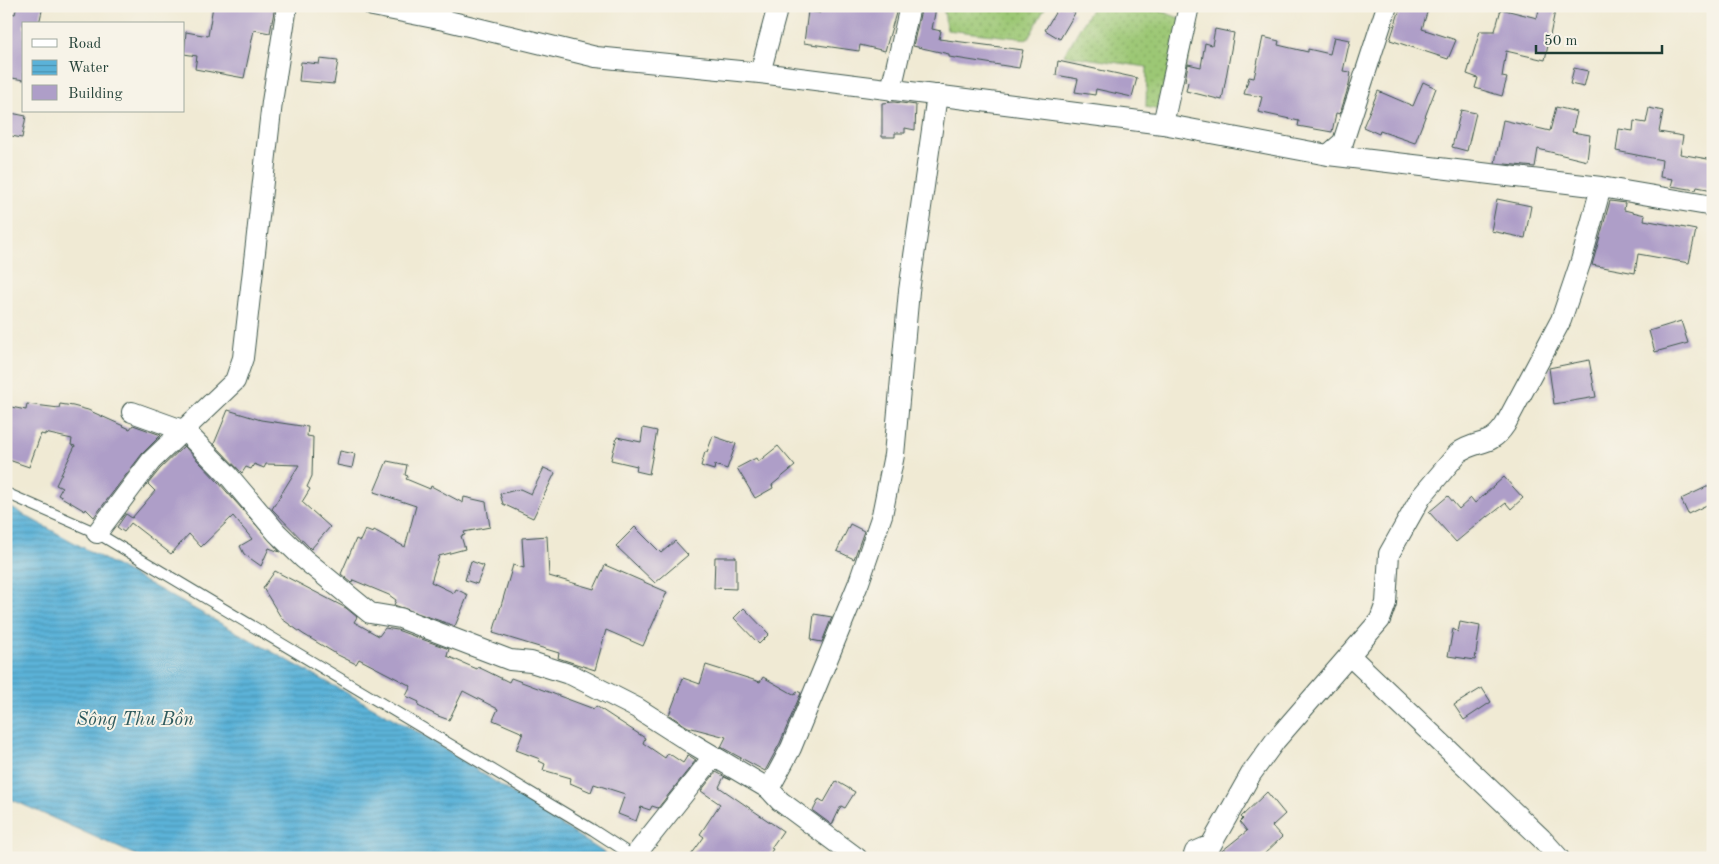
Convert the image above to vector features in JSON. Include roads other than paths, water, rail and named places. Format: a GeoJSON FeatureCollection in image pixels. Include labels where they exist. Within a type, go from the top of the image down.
{"type":"FeatureCollection","features":[{"type":"Feature","properties":{"kind":"street"},"geometry":{"type":"LineString","coordinates":[[96,533],[151,462],[235,381],[243,358],[272,102],[287,6]]}},
{"type":"Feature","properties":{"kind":"street"},"geometry":{"type":"LineString","coordinates":[[373,6],[444,20],[596,57],[760,73],[1163,124],[1328,155],[1601,187],[1713,206]]}},
{"type":"Feature","properties":{"kind":"street"},"geometry":{"type":"LineString","coordinates":[[760,73],[778,6]]}},
{"type":"Feature","properties":{"kind":"street"},"geometry":{"type":"LineString","coordinates":[[891,90],[910,6]]}},
{"type":"Feature","properties":{"kind":"street"},"geometry":{"type":"LineString","coordinates":[[1163,124],[1189,6]]}},
{"type":"Feature","properties":{"kind":"street"},"geometry":{"type":"LineString","coordinates":[[1328,155],[1343,142],[1387,6]]}},
{"type":"Feature","properties":{"kind":"street"},"geometry":{"type":"LineString","coordinates":[[769,789],[791,748],[859,582],[882,514],[894,455],[909,291],[937,96]]}},
{"type":"Feature","properties":{"kind":"street"},"geometry":{"type":"LineString","coordinates":[[1193,858],[1195,852],[1211,845],[1252,774],[1275,741],[1380,620],[1384,612],[1389,554],[1421,497],[1465,448],[1497,437],[1505,425],[1561,320],[1601,187]]}},
{"type":"Feature","properties":{"kind":"street"},"geometry":{"type":"LineString","coordinates":[[132,412],[185,431],[228,475],[277,533],[304,559],[370,613],[400,618],[510,660],[530,662],[572,675],[637,708],[769,789],[780,801],[857,858]]}},
{"type":"Feature","properties":{"kind":"street"},"geometry":{"type":"LineString","coordinates":[[1349,655],[1541,838],[1559,858]]}},
{"type":"Feature","properties":{"kind":"street"},"geometry":{"type":"LineString","coordinates":[[634,857],[688,786],[714,757]]}},
{"type":"Feature","properties":{"kind":"lane"},"geometry":{"type":"LineString","coordinates":[[6,493],[96,533],[593,830],[634,857]]}},
{"type":"Feature","properties":{"kind":"water","name":"Sông Thu Bồn"},"geometry":{"type":"Polygon","coordinates":[[[6,505],[425,736],[612,858],[142,858],[6,797],[6,505]]]}}]}
